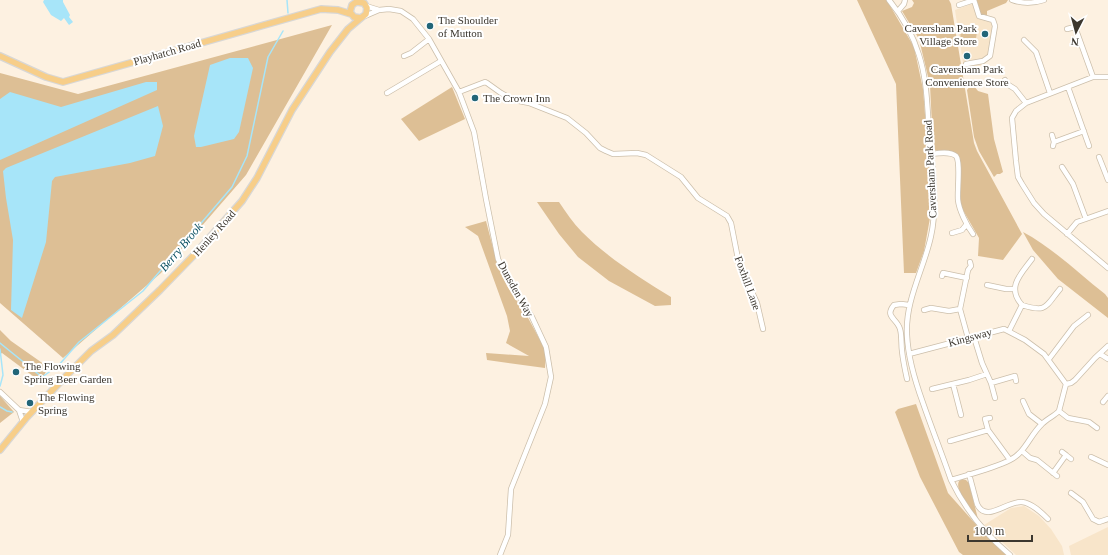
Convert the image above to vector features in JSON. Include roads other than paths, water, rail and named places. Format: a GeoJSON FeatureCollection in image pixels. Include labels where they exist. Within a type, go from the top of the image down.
{"type":"FeatureCollection","features":[{"type":"Feature","properties":{"kind":"main road"},"geometry":{"type":"LineString","coordinates":[[356,2],[366,4],[367,10],[363,17],[356,18],[351,14],[350,9],[356,2]]}},
{"type":"Feature","properties":{"kind":"main road","name":"Playhatch Road"},"geometry":{"type":"LineString","coordinates":[[338,10],[356,2]]}},
{"type":"Feature","properties":{"kind":"main road","name":"Playhatch Road"},"geometry":{"type":"LineString","coordinates":[[0,56],[46,77],[62,82],[312,11],[326,9],[338,10],[351,14]]}},
{"type":"Feature","properties":{"kind":"main road","name":"Henley Road"},"geometry":{"type":"LineString","coordinates":[[348,29],[351,14]]}},
{"type":"Feature","properties":{"kind":"main road","name":"Henley Road"},"geometry":{"type":"LineString","coordinates":[[0,450],[32,412],[91,351],[113,335],[160,290],[205,243],[242,201],[258,178],[292,110],[330,52],[348,29],[363,17]]}},
{"type":"Feature","properties":{"kind":"street","name":"Caversham Park Road"},"geometry":{"type":"LineString","coordinates":[[889,0],[898,11],[913,39],[924,72],[927,92],[931,154],[934,210],[932,234],[910,305],[906,334],[912,372],[951,480],[977,523],[1010,555]]}},
{"type":"Feature","properties":{"kind":"street"},"geometry":{"type":"LineString","coordinates":[[898,11],[904,4],[905,0]]}},
{"type":"Feature","properties":{"kind":"street"},"geometry":{"type":"LineString","coordinates":[[959,5],[974,0],[979,16],[993,20],[996,26],[990,56],[983,61],[966,64]]}},
{"type":"Feature","properties":{"kind":"street"},"geometry":{"type":"LineString","coordinates":[[1012,0],[1026,4],[1044,0]]}},
{"type":"Feature","properties":{"kind":"street","name":"Dunsden Way"},"geometry":{"type":"LineString","coordinates":[[366,4],[378,10]]}},
{"type":"Feature","properties":{"kind":"street","name":"Dunsden Way"},"geometry":{"type":"LineString","coordinates":[[363,17],[378,10],[397,10],[408,15],[418,24],[442,61],[459,92],[474,132],[498,259],[509,281],[532,317],[546,347],[551,377],[545,404],[511,489],[508,535],[500,555]]}},
{"type":"Feature","properties":{"kind":"street"},"geometry":{"type":"LineString","coordinates":[[1067,29],[1077,26],[1093,77]]}},
{"type":"Feature","properties":{"kind":"street"},"geometry":{"type":"LineString","coordinates":[[404,56],[411,53],[429,39]]}},
{"type":"Feature","properties":{"kind":"street"},"geometry":{"type":"LineString","coordinates":[[1024,40],[1036,52],[1050,93]]}},
{"type":"Feature","properties":{"kind":"street"},"geometry":{"type":"LineString","coordinates":[[388,93],[442,61]]}},
{"type":"Feature","properties":{"kind":"street"},"geometry":{"type":"LineString","coordinates":[[1108,77],[1093,77],[1026,103],[1016,111],[1012,118],[1018,177],[1022,184],[1039,209],[1108,268]]}},
{"type":"Feature","properties":{"kind":"street"},"geometry":{"type":"LineString","coordinates":[[1005,80],[1007,84],[1015,89],[1026,103]]}},
{"type":"Feature","properties":{"kind":"street","name":"Foxhill Lane"},"geometry":{"type":"LineString","coordinates":[[459,92],[487,83],[514,100],[529,103],[567,118],[606,152],[613,154],[641,153],[660,163],[681,177],[698,198],[727,216],[731,223],[739,264],[757,303],[763,329]]}},
{"type":"Feature","properties":{"kind":"street"},"geometry":{"type":"LineString","coordinates":[[1068,87],[1089,146]]}},
{"type":"Feature","properties":{"kind":"street"},"geometry":{"type":"LineString","coordinates":[[1052,135],[1054,144],[1084,131]]}},
{"type":"Feature","properties":{"kind":"street"},"geometry":{"type":"LineString","coordinates":[[931,154],[950,153],[957,159],[959,178],[958,201],[965,218],[966,225],[973,234]]}},
{"type":"Feature","properties":{"kind":"street"},"geometry":{"type":"LineString","coordinates":[[1099,157],[1108,180]]}},
{"type":"Feature","properties":{"kind":"street"},"geometry":{"type":"LineString","coordinates":[[1062,167],[1074,184],[1086,219]]}},
{"type":"Feature","properties":{"kind":"street"},"geometry":{"type":"LineString","coordinates":[[1067,234],[1077,222],[1108,211]]}},
{"type":"Feature","properties":{"kind":"street"},"geometry":{"type":"LineString","coordinates":[[952,233],[962,230],[966,225]]}},
{"type":"Feature","properties":{"kind":"street"},"geometry":{"type":"LineString","coordinates":[[1030,260],[1015,282],[1014,289],[1018,301],[1022,305],[1041,309],[1046,307],[1053,293],[1060,289]]}},
{"type":"Feature","properties":{"kind":"street"},"geometry":{"type":"LineString","coordinates":[[968,338],[960,309],[968,270],[971,266],[970,262]]}},
{"type":"Feature","properties":{"kind":"street"},"geometry":{"type":"LineString","coordinates":[[943,274],[967,278]]}},
{"type":"Feature","properties":{"kind":"street"},"geometry":{"type":"LineString","coordinates":[[991,284],[1006,289],[1014,289]]}},
{"type":"Feature","properties":{"kind":"street"},"geometry":{"type":"LineString","coordinates":[[906,377],[899,327],[891,316],[890,310],[894,305],[910,305]]}},
{"type":"Feature","properties":{"kind":"street"},"geometry":{"type":"LineString","coordinates":[[951,480],[1010,460],[1022,451],[1042,424],[1059,411],[1066,384],[1049,359],[1025,340],[1009,331],[1017,312],[1022,305]]}},
{"type":"Feature","properties":{"kind":"street"},"geometry":{"type":"LineString","coordinates":[[924,310],[931,308],[948,311],[960,309]]}},
{"type":"Feature","properties":{"kind":"street"},"geometry":{"type":"LineString","coordinates":[[1049,359],[1074,326],[1088,315]]}},
{"type":"Feature","properties":{"kind":"street","name":"Kingsway"},"geometry":{"type":"LineString","coordinates":[[909,354],[1001,329],[1009,331]]}},
{"type":"Feature","properties":{"kind":"street"},"geometry":{"type":"LineString","coordinates":[[974,337],[995,398]]}},
{"type":"Feature","properties":{"kind":"street"},"geometry":{"type":"LineString","coordinates":[[1066,384],[1075,380],[1108,346]]}},
{"type":"Feature","properties":{"kind":"street"},"geometry":{"type":"LineString","coordinates":[[1100,354],[1108,359]]}},
{"type":"Feature","properties":{"kind":"street"},"geometry":{"type":"LineString","coordinates":[[932,388],[969,380],[987,374]]}},
{"type":"Feature","properties":{"kind":"street"},"geometry":{"type":"LineString","coordinates":[[991,383],[1016,377]]}},
{"type":"Feature","properties":{"kind":"street"},"geometry":{"type":"LineString","coordinates":[[953,384],[958,413]]}},
{"type":"Feature","properties":{"kind":"street"},"geometry":{"type":"LineString","coordinates":[[0,392],[19,410],[23,422]]}},
{"type":"Feature","properties":{"kind":"street"},"geometry":{"type":"LineString","coordinates":[[1103,402],[1108,396]]}},
{"type":"Feature","properties":{"kind":"street"},"geometry":{"type":"LineString","coordinates":[[1025,404],[1029,414],[1042,424]]}},
{"type":"Feature","properties":{"kind":"street"},"geometry":{"type":"LineString","coordinates":[[19,410],[32,412]]}},
{"type":"Feature","properties":{"kind":"street"},"geometry":{"type":"LineString","coordinates":[[1059,411],[1068,418],[1089,422],[1097,428]]}},
{"type":"Feature","properties":{"kind":"street"},"geometry":{"type":"LineString","coordinates":[[987,418],[988,430],[1010,460]]}},
{"type":"Feature","properties":{"kind":"street"},"geometry":{"type":"LineString","coordinates":[[950,442],[988,430]]}},
{"type":"Feature","properties":{"kind":"street"},"geometry":{"type":"LineString","coordinates":[[1022,451],[1055,474],[1064,453],[1071,459]]}},
{"type":"Feature","properties":{"kind":"street"},"geometry":{"type":"LineString","coordinates":[[1094,457],[1108,465]]}},
{"type":"Feature","properties":{"kind":"street"},"geometry":{"type":"LineString","coordinates":[[969,474],[979,509],[989,513],[1010,504],[1024,502],[1032,505],[1046,516]]}},
{"type":"Feature","properties":{"kind":"street"},"geometry":{"type":"LineString","coordinates":[[1074,494],[1084,502],[1093,520],[1099,522],[1108,519]]}},
{"type":"Feature","properties":{"kind":"water"},"geometry":{"type":"Polygon","coordinates":[[[44,0],[63,0],[70,15],[69,17],[73,22],[69,25],[64,18],[61,21],[51,15],[43,2],[44,0]]]}},
{"type":"Feature","properties":{"kind":"water"},"geometry":{"type":"Polygon","coordinates":[[[230,58],[248,58],[253,68],[239,132],[234,139],[196,147],[194,136],[210,65],[230,58]]]}},
{"type":"Feature","properties":{"kind":"water"},"geometry":{"type":"Polygon","coordinates":[[[146,82],[157,82],[157,90],[0,160],[0,99],[10,92],[61,107],[146,82]]]}},
{"type":"Feature","properties":{"kind":"water"},"geometry":{"type":"Polygon","coordinates":[[[158,106],[163,126],[155,156],[130,163],[55,177],[52,181],[46,242],[22,318],[11,310],[13,240],[3,171],[6,168],[158,106]]]}},
{"type":"Feature","properties":{"kind":"waterway","name":"Berry Brook"},"geometry":{"type":"LineString","coordinates":[[287,0],[288,13]]}},
{"type":"Feature","properties":{"kind":"waterway","name":"Berry Brook"},"geometry":{"type":"LineString","coordinates":[[0,343],[42,377],[58,366],[79,342],[143,291],[232,187],[247,156],[268,57],[283,31]]}},
{"type":"Feature","properties":{"kind":"waterway"},"geometry":{"type":"LineString","coordinates":[[0,349],[3,375],[0,386]]}},
{"type":"Feature","properties":{"kind":"waterway"},"geometry":{"type":"LineString","coordinates":[[0,407],[12,412]]}},
{"type":"Feature","properties":{"kind":"place","name":"The Shoulder of Mutton"},"geometry":{"type":"Point","coordinates":[430,26]}},
{"type":"Feature","properties":{"kind":"place","name":"Caversham Park Village Store"},"geometry":{"type":"Point","coordinates":[985,34]}},
{"type":"Feature","properties":{"kind":"place","name":"Caversham Park Convenience Store"},"geometry":{"type":"Point","coordinates":[967,56]}},
{"type":"Feature","properties":{"kind":"place","name":"The Crown Inn"},"geometry":{"type":"Point","coordinates":[475,98]}},
{"type":"Feature","properties":{"kind":"place","name":"The Flowing Spring Beer Garden"},"geometry":{"type":"Point","coordinates":[16,372]}},
{"type":"Feature","properties":{"kind":"place","name":"The Flowing Spring"},"geometry":{"type":"Point","coordinates":[30,403]}}]}
